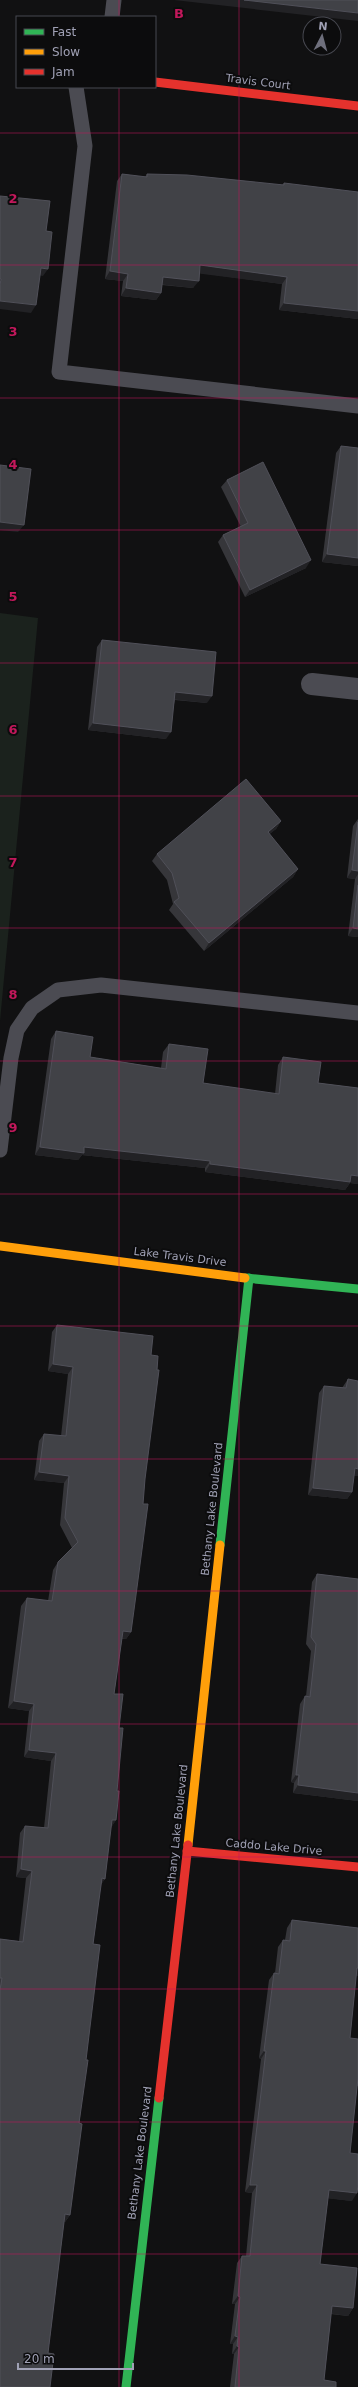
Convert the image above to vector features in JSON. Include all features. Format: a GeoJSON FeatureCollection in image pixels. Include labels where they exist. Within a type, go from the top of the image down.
{"type":"FeatureCollection","features":[{"type":"Feature","properties":{"kind":"street","name":"Travis Court"},"geometry":{"type":"LineString","coordinates":[[156,82],[358,106]]}},
{"type":"Feature","properties":{"kind":"street"},"geometry":{"type":"LineString","coordinates":[[312,684],[358,689]]}},
{"type":"Feature","properties":{"kind":"street","name":"Lake Travis Drive"},"geometry":{"type":"LineString","coordinates":[[0,1246],[249,1278],[358,1289]]}},
{"type":"Feature","properties":{"kind":"street","name":"Bethany Lake Boulevard"},"geometry":{"type":"LineString","coordinates":[[126,2387],[187,1851],[249,1278]]}},
{"type":"Feature","properties":{"kind":"street","name":"Caddo Lake Drive"},"geometry":{"type":"LineString","coordinates":[[187,1851],[358,1867]]}},
{"type":"Feature","properties":{"kind":"lane"},"geometry":{"type":"LineString","coordinates":[[112,16],[114,0]]}},
{"type":"Feature","properties":{"kind":"lane"},"geometry":{"type":"LineString","coordinates":[[76,88],[85,146],[59,372],[358,406]]}},
{"type":"Feature","properties":{"kind":"lane"},"geometry":{"type":"LineString","coordinates":[[0,1150],[11,1058],[17,1030],[32,1008],[58,990],[101,985],[358,1013]]}},
{"type":"Feature","properties":{"kind":"shaded area"},"geometry":{"type":"Polygon","coordinates":[[[0,613],[38,618],[0,1021],[0,613]]]}},
{"type":"Feature","properties":{"kind":"building"},"geometry":{"type":"Polygon","coordinates":[[[244,0],[358,0],[358,13],[244,0]]]}},
{"type":"Feature","properties":{"kind":"building"},"geometry":{"type":"Polygon","coordinates":[[[122,174],[147,177],[147,174],[187,175],[284,185],[284,183],[358,192],[358,311],[284,303],[287,277],[200,265],[199,281],[163,277],[161,293],[126,288],[128,274],[110,271],[122,174]]]}},
{"type":"Feature","properties":{"kind":"building"},"geometry":{"type":"Polygon","coordinates":[[[0,196],[50,201],[46,231],[52,232],[48,269],[41,268],[36,305],[0,301],[0,196]]]}},
{"type":"Feature","properties":{"kind":"building"},"geometry":{"type":"Polygon","coordinates":[[[341,446],[358,448],[358,558],[327,554],[341,446]]]}},
{"type":"Feature","properties":{"kind":"building"},"geometry":{"type":"Polygon","coordinates":[[[263,462],[311,560],[250,590],[223,535],[248,523],[227,480],[263,462]]]}},
{"type":"Feature","properties":{"kind":"building"},"geometry":{"type":"Polygon","coordinates":[[[0,465],[31,469],[24,525],[0,522],[0,465]]]}},
{"type":"Feature","properties":{"kind":"building"},"geometry":{"type":"Polygon","coordinates":[[[102,640],[216,652],[212,696],[175,692],[171,732],[93,723],[102,640]]]}},
{"type":"Feature","properties":{"kind":"building"},"geometry":{"type":"Polygon","coordinates":[[[246,779],[281,821],[268,832],[298,869],[209,943],[174,902],[179,898],[172,873],[157,854],[246,779]]]}},
{"type":"Feature","properties":{"kind":"building"},"geometry":{"type":"Polygon","coordinates":[[[358,822],[358,871],[352,870],[358,822]]]}},
{"type":"Feature","properties":{"kind":"building"},"geometry":{"type":"Polygon","coordinates":[[[358,885],[358,929],[353,928],[358,885]]]}},
{"type":"Feature","properties":{"kind":"building"},"geometry":{"type":"Polygon","coordinates":[[[56,1031],[93,1037],[90,1057],[166,1069],[169,1044],[208,1049],[203,1083],[279,1094],[283,1057],[321,1062],[318,1083],[358,1088],[358,1176],[351,1175],[350,1182],[210,1164],[210,1161],[84,1147],[84,1153],[40,1147],[56,1031]]]}},
{"type":"Feature","properties":{"kind":"building"},"geometry":{"type":"Polygon","coordinates":[[[57,1325],[153,1336],[151,1355],[158,1356],[157,1370],[159,1370],[145,1479],[143,1504],[148,1504],[131,1632],[123,1631],[114,1694],[123,1694],[119,1728],[123,1728],[117,1791],[119,1791],[116,1820],[112,1820],[105,1879],[102,1878],[93,1944],[100,1945],[86,2060],[88,2060],[79,2123],[82,2124],[70,2215],[65,2214],[48,2353],[54,2354],[50,2387],[0,2387],[0,1990],[2,1978],[0,1978],[0,1939],[23,1942],[32,1871],[21,1869],[25,1826],[48,1828],[56,1753],[29,1750],[34,1704],[14,1701],[27,1598],[52,1601],[58,1562],[78,1542],[65,1518],[69,1476],[39,1472],[44,1434],[66,1436],[73,1367],[53,1364],[57,1325]]]}},
{"type":"Feature","properties":{"kind":"building"},"geometry":{"type":"Polygon","coordinates":[[[348,1379],[358,1381],[358,1469],[355,1468],[352,1492],[313,1488],[324,1386],[346,1388],[348,1379]]]}},
{"type":"Feature","properties":{"kind":"building"},"geometry":{"type":"Polygon","coordinates":[[[317,1574],[358,1579],[358,1793],[298,1785],[299,1775],[296,1775],[305,1696],[310,1697],[316,1644],[311,1637],[317,1574]]]}},
{"type":"Feature","properties":{"kind":"building"},"geometry":{"type":"Polygon","coordinates":[[[292,1920],[358,1928],[358,1968],[350,2038],[358,2039],[358,2078],[350,2153],[358,2154],[358,2185],[357,2193],[329,2190],[320,2264],[357,2268],[353,2308],[332,2306],[324,2380],[336,2382],[336,2387],[235,2387],[239,2347],[237,2346],[238,2337],[235,2336],[240,2297],[238,2296],[242,2256],[250,2256],[257,2185],[250,2185],[266,2051],[264,2051],[274,1973],[279,1974],[283,1940],[290,1941],[292,1920]]]}},
{"type":"Feature","properties":{"kind":"traffic: fast"},"geometry":{"type":"LineString","coordinates":[[245,1278],[358,1289]]}},
{"type":"Feature","properties":{"kind":"traffic: fast"},"geometry":{"type":"LineString","coordinates":[[220,1545],[249,1278]]}},
{"type":"Feature","properties":{"kind":"traffic: fast"},"geometry":{"type":"LineString","coordinates":[[126,2387],[159,2098]]}},
{"type":"Feature","properties":{"kind":"traffic: slow"},"geometry":{"type":"LineString","coordinates":[[0,1246],[245,1278]]}},
{"type":"Feature","properties":{"kind":"traffic: slow"},"geometry":{"type":"LineString","coordinates":[[188,1845],[220,1545]]}},
{"type":"Feature","properties":{"kind":"traffic: jam"},"geometry":{"type":"LineString","coordinates":[[156,82],[358,106]]}},
{"type":"Feature","properties":{"kind":"traffic: jam"},"geometry":{"type":"LineString","coordinates":[[159,2098],[188,1845]]}},
{"type":"Feature","properties":{"kind":"traffic: jam"},"geometry":{"type":"LineString","coordinates":[[187,1851],[358,1867]]}}]}
